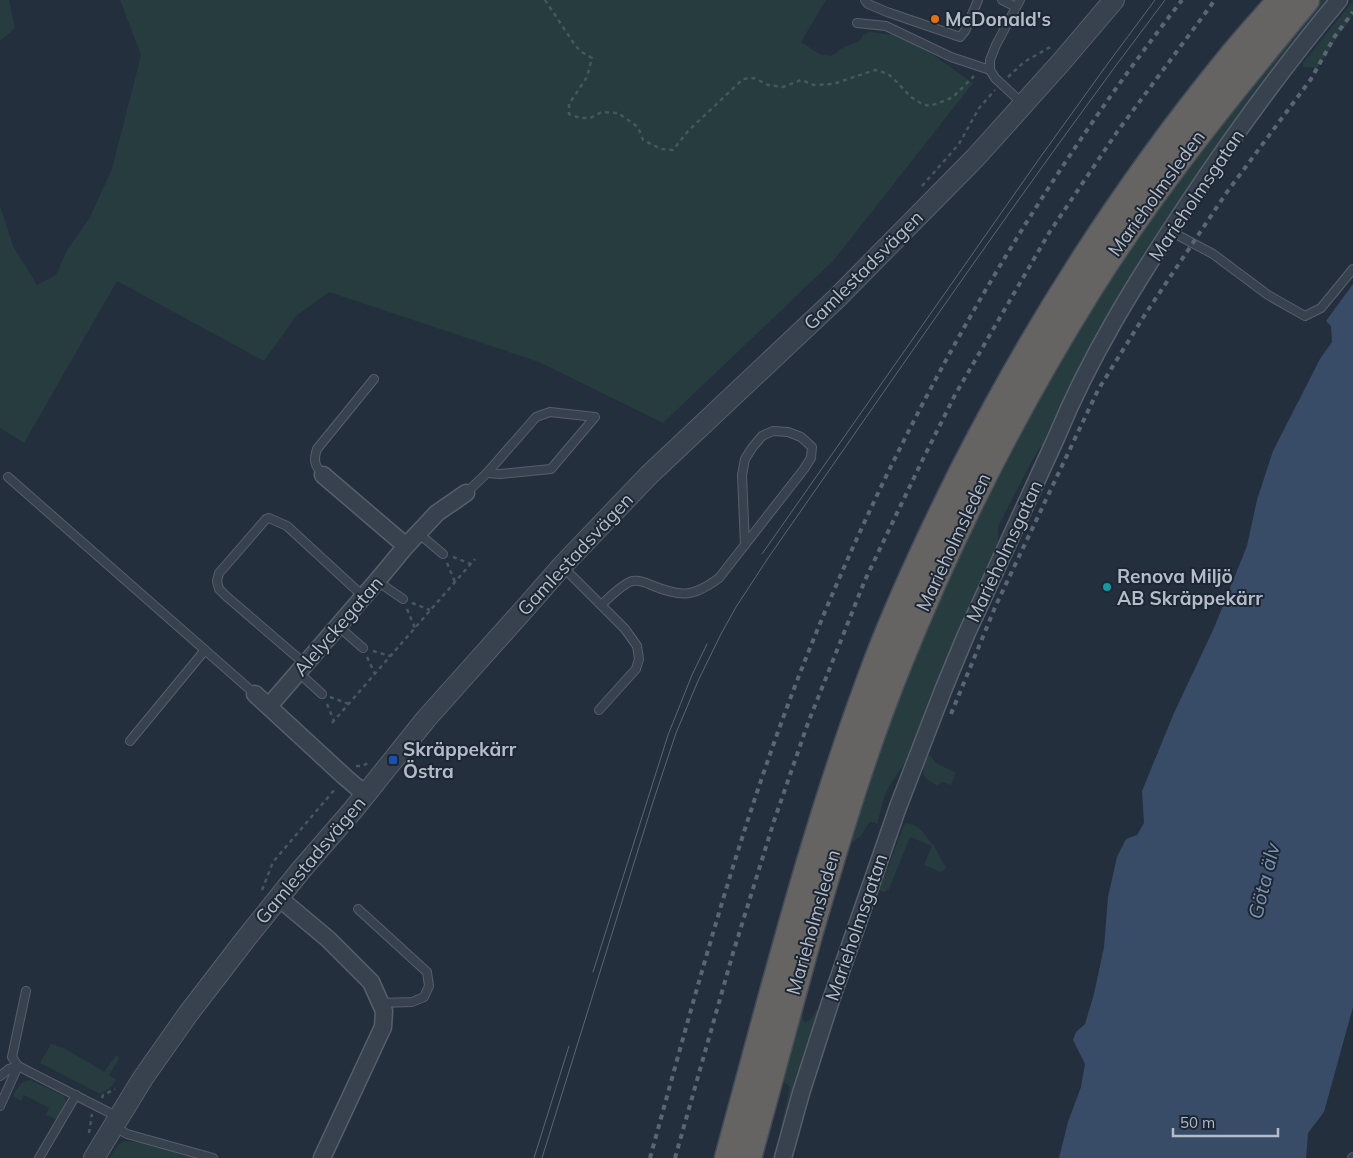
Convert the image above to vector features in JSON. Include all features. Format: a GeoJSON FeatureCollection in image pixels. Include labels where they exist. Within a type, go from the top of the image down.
{"type":"FeatureCollection","features":[{"type":"Feature","properties":{"kind":"highway","name":"Marieholmsleden"},"geometry":{"type":"LineString","coordinates":[[728,1158],[801,891],[827,804],[879,656],[939,519],[1020,365],[1059,300],[1113,217],[1185,117],[1230,59],[1281,0]]}},
{"type":"Feature","properties":{"kind":"highway","name":"Marieholmsleden"},"geometry":{"type":"LineString","coordinates":[[748,1158],[804,952],[846,809],[897,666],[947,549],[1002,439],[1090,286],[1159,186],[1236,85],[1306,0]]}},
{"type":"Feature","properties":{"kind":"street","name":"Gamlestadsvägen"},"geometry":{"type":"LineString","coordinates":[[94,1158],[143,1078],[188,1014],[244,941],[426,719],[562,566],[649,475],[836,299],[976,157],[1024,105],[1114,0]]}},
{"type":"Feature","properties":{"kind":"street","name":"Marieholmsgatan"},"geometry":{"type":"LineString","coordinates":[[783,1158],[807,1073],[898,807],[962,644],[1067,412],[1113,323],[1207,174],[1321,21],[1339,0]]}},
{"type":"Feature","properties":{"kind":"street"},"geometry":{"type":"LineString","coordinates":[[323,475],[406,546]]}},
{"type":"Feature","properties":{"kind":"street","name":"Alelyckegatan"},"geometry":{"type":"LineString","coordinates":[[269,706],[418,533],[437,513],[466,493]]}},
{"type":"Feature","properties":{"kind":"street"},"geometry":{"type":"LineString","coordinates":[[255,694],[365,794]]}},
{"type":"Feature","properties":{"kind":"street"},"geometry":{"type":"LineString","coordinates":[[279,898],[328,939],[371,982],[384,1011],[383,1027],[322,1158]]}},
{"type":"Feature","properties":{"kind":"lane"},"geometry":{"type":"LineString","coordinates":[[867,1],[960,37],[965,31],[978,0]]}},
{"type":"Feature","properties":{"kind":"lane"},"geometry":{"type":"LineString","coordinates":[[986,69],[1018,4],[1002,0]]}},
{"type":"Feature","properties":{"kind":"lane"},"geometry":{"type":"LineString","coordinates":[[857,23],[886,26],[951,57],[986,69],[1024,105]]}},
{"type":"Feature","properties":{"kind":"lane"},"geometry":{"type":"LineString","coordinates":[[1170,231],[1213,254],[1268,295],[1305,316],[1321,308],[1353,269]]}},
{"type":"Feature","properties":{"kind":"lane"},"geometry":{"type":"LineString","coordinates":[[323,475],[318,469],[314,458],[317,448],[374,379]]}},
{"type":"Feature","properties":{"kind":"lane","name":"Alelyckegatan"},"geometry":{"type":"LineString","coordinates":[[466,493],[487,473],[536,417],[550,412],[595,417],[551,469],[500,474],[487,473]]}},
{"type":"Feature","properties":{"kind":"lane"},"geometry":{"type":"LineString","coordinates":[[601,605],[632,581],[643,582],[677,593],[691,594],[704,589],[719,578],[745,545],[804,469],[811,458],[812,447],[801,437],[788,432],[773,430],[762,436],[745,459],[742,475],[745,545]]}},
{"type":"Feature","properties":{"kind":"lane"},"geometry":{"type":"LineString","coordinates":[[8,477],[255,694]]}},
{"type":"Feature","properties":{"kind":"lane"},"geometry":{"type":"LineString","coordinates":[[322,694],[301,668],[220,589],[217,581],[220,574],[259,526],[269,518],[287,526],[364,597]]}},
{"type":"Feature","properties":{"kind":"lane"},"geometry":{"type":"LineString","coordinates":[[418,533],[443,554]]}},
{"type":"Feature","properties":{"kind":"lane"},"geometry":{"type":"LineString","coordinates":[[562,566],[626,629],[638,646],[639,659],[636,669],[599,710]]}},
{"type":"Feature","properties":{"kind":"lane"},"geometry":{"type":"LineString","coordinates":[[377,581],[402,599]]}},
{"type":"Feature","properties":{"kind":"lane"},"geometry":{"type":"LineString","coordinates":[[338,626],[363,648]]}},
{"type":"Feature","properties":{"kind":"lane"},"geometry":{"type":"LineString","coordinates":[[130,741],[205,650]]}},
{"type":"Feature","properties":{"kind":"lane"},"geometry":{"type":"LineString","coordinates":[[358,909],[427,972],[429,986],[424,997],[412,1002],[380,1003]]}},
{"type":"Feature","properties":{"kind":"lane"},"geometry":{"type":"LineString","coordinates":[[26,991],[12,1057],[18,1066],[76,1095],[116,1122],[128,1134],[213,1158]]}},
{"type":"Feature","properties":{"kind":"lane"},"geometry":{"type":"LineString","coordinates":[[0,1076],[18,1066]]}},
{"type":"Feature","properties":{"kind":"lane"},"geometry":{"type":"LineString","coordinates":[[0,1106],[18,1066]]}},
{"type":"Feature","properties":{"kind":"lane"},"geometry":{"type":"LineString","coordinates":[[39,1158],[76,1095]]}},
{"type":"Feature","properties":{"kind":"path"},"geometry":{"type":"LineString","coordinates":[[545,0],[580,52],[592,58],[587,77],[569,104],[569,114],[580,118],[590,118],[602,112],[618,113],[638,127],[643,140],[661,149],[673,150],[688,131],[744,79],[754,78],[768,85],[783,87],[801,80],[814,85],[833,84],[876,70],[886,73],[912,97],[922,104],[930,106],[949,99],[986,69]]}},
{"type":"Feature","properties":{"kind":"path"},"geometry":{"type":"LineString","coordinates":[[443,554],[471,564]]}},
{"type":"Feature","properties":{"kind":"path"},"geometry":{"type":"LineString","coordinates":[[443,554],[455,582]]}},
{"type":"Feature","properties":{"kind":"path"},"geometry":{"type":"LineString","coordinates":[[322,694],[333,722],[475,559]]}},
{"type":"Feature","properties":{"kind":"path"},"geometry":{"type":"LineString","coordinates":[[402,599],[430,610]]}},
{"type":"Feature","properties":{"kind":"path"},"geometry":{"type":"LineString","coordinates":[[402,599],[415,628]]}},
{"type":"Feature","properties":{"kind":"path"},"geometry":{"type":"LineString","coordinates":[[363,648],[390,656]]}},
{"type":"Feature","properties":{"kind":"path"},"geometry":{"type":"LineString","coordinates":[[363,648],[375,674]]}},
{"type":"Feature","properties":{"kind":"path"},"geometry":{"type":"LineString","coordinates":[[322,694],[349,704]]}},
{"type":"Feature","properties":{"kind":"green space"},"geometry":{"type":"Polygon","coordinates":[[[0,0],[9,0],[15,28],[0,41],[0,0]]]}},
{"type":"Feature","properties":{"kind":"green space"},"geometry":{"type":"Polygon","coordinates":[[[120,0],[826,0],[801,42],[819,54],[831,56],[840,49],[860,41],[863,35],[870,32],[902,36],[916,43],[973,83],[834,260],[663,423],[539,362],[329,292],[296,316],[264,361],[117,281],[24,443],[0,428],[0,206],[13,246],[37,285],[56,275],[67,250],[89,219],[112,169],[141,55],[120,0]]]}},
{"type":"Feature","properties":{"kind":"green space"},"geometry":{"type":"Polygon","coordinates":[[[1318,0],[1328,0],[1253,96],[1182,195],[1125,285],[1044,445],[1040,447],[1032,461],[1000,523],[998,542],[959,631],[908,758],[885,795],[877,825],[870,822],[861,836],[851,843],[883,734],[979,503],[1082,319],[1193,155],[1318,0]]]}},
{"type":"Feature","properties":{"kind":"green space"},"geometry":{"type":"Polygon","coordinates":[[[1353,1],[1353,16],[1317,68],[1303,67],[1303,63],[1353,1]]]}},
{"type":"Feature","properties":{"kind":"green space"},"geometry":{"type":"Polygon","coordinates":[[[930,755],[936,763],[956,773],[951,785],[943,782],[939,783],[938,786],[925,778],[923,772],[925,761],[930,755]]]}},
{"type":"Feature","properties":{"kind":"green space"},"geometry":{"type":"Polygon","coordinates":[[[905,823],[918,827],[924,833],[933,844],[946,868],[941,872],[924,865],[932,846],[910,837],[889,889],[884,892],[879,890],[905,823]]]}},
{"type":"Feature","properties":{"kind":"green space"},"geometry":{"type":"Polygon","coordinates":[[[798,1010],[802,1011],[803,1021],[806,1022],[811,1019],[816,1010],[818,1011],[782,1132],[780,1131],[790,1087],[784,1082],[762,1158],[758,1158],[798,1010]]]}},
{"type":"Feature","properties":{"kind":"green space"},"geometry":{"type":"Polygon","coordinates":[[[51,1044],[64,1048],[104,1072],[116,1055],[119,1059],[109,1075],[116,1080],[111,1087],[100,1094],[40,1063],[51,1044]]]}},
{"type":"Feature","properties":{"kind":"green space"},"geometry":{"type":"Polygon","coordinates":[[[30,1080],[64,1096],[66,1102],[57,1120],[46,1115],[49,1108],[24,1095],[21,1101],[13,1096],[21,1083],[30,1080]]]}},
{"type":"Feature","properties":{"kind":"green space"},"geometry":{"type":"Polygon","coordinates":[[[125,1141],[149,1144],[200,1158],[109,1158],[119,1144],[125,1141]]]}},
{"type":"Feature","properties":{"kind":"water","name":"Göta älv"},"geometry":{"type":"Polygon","coordinates":[[[1353,284],[1353,1007],[1324,1112],[1308,1133],[1306,1158],[1059,1158],[1068,1122],[1081,1087],[1085,1064],[1073,1040],[1076,1032],[1085,1024],[1094,994],[1104,947],[1108,897],[1117,857],[1126,839],[1137,835],[1144,823],[1142,791],[1174,713],[1214,628],[1247,546],[1257,500],[1273,451],[1320,359],[1332,342],[1331,326],[1326,321],[1353,284]]]}},
{"type":"Feature","properties":{"kind":"tram line"},"geometry":{"type":"LineString","coordinates":[[762,554],[1039,159],[1155,0]]}},
{"type":"Feature","properties":{"kind":"tram line"},"geometry":{"type":"LineString","coordinates":[[542,1158],[676,733],[721,634],[768,558],[964,277],[1063,138],[1165,0]]}},
{"type":"Feature","properties":{"kind":"tram line"},"geometry":{"type":"LineString","coordinates":[[593,972],[668,735],[692,675],[707,644]]}},
{"type":"Feature","properties":{"kind":"tram line"},"geometry":{"type":"LineString","coordinates":[[534,1158],[569,1046]]}},
{"type":"Feature","properties":{"kind":"railway"},"geometry":{"type":"LineString","coordinates":[[650,1158],[722,903],[762,777],[808,653],[868,514],[936,379],[1011,247],[1094,120],[1182,0]]}},
{"type":"Feature","properties":{"kind":"railway"},"geometry":{"type":"LineString","coordinates":[[675,1158],[733,953],[774,821],[808,723],[865,580],[955,395],[1049,233],[1117,132],[1215,0]]}},
{"type":"Feature","properties":{"kind":"railway"},"geometry":{"type":"LineString","coordinates":[[951,714],[996,605],[1098,390],[1146,313],[1227,192],[1311,79],[1335,36],[1353,12]]}},
{"type":"Feature","properties":{"kind":"place","name":"McDonald's"},"geometry":{"type":"Point","coordinates":[935,19]}},
{"type":"Feature","properties":{"kind":"place","name":"Renova Miljö AB Skräppekärr"},"geometry":{"type":"Point","coordinates":[1107,587]}},
{"type":"Feature","properties":{"kind":"place","name":"Skräppekärr Östra"},"geometry":{"type":"Point","coordinates":[393,760]}}]}
